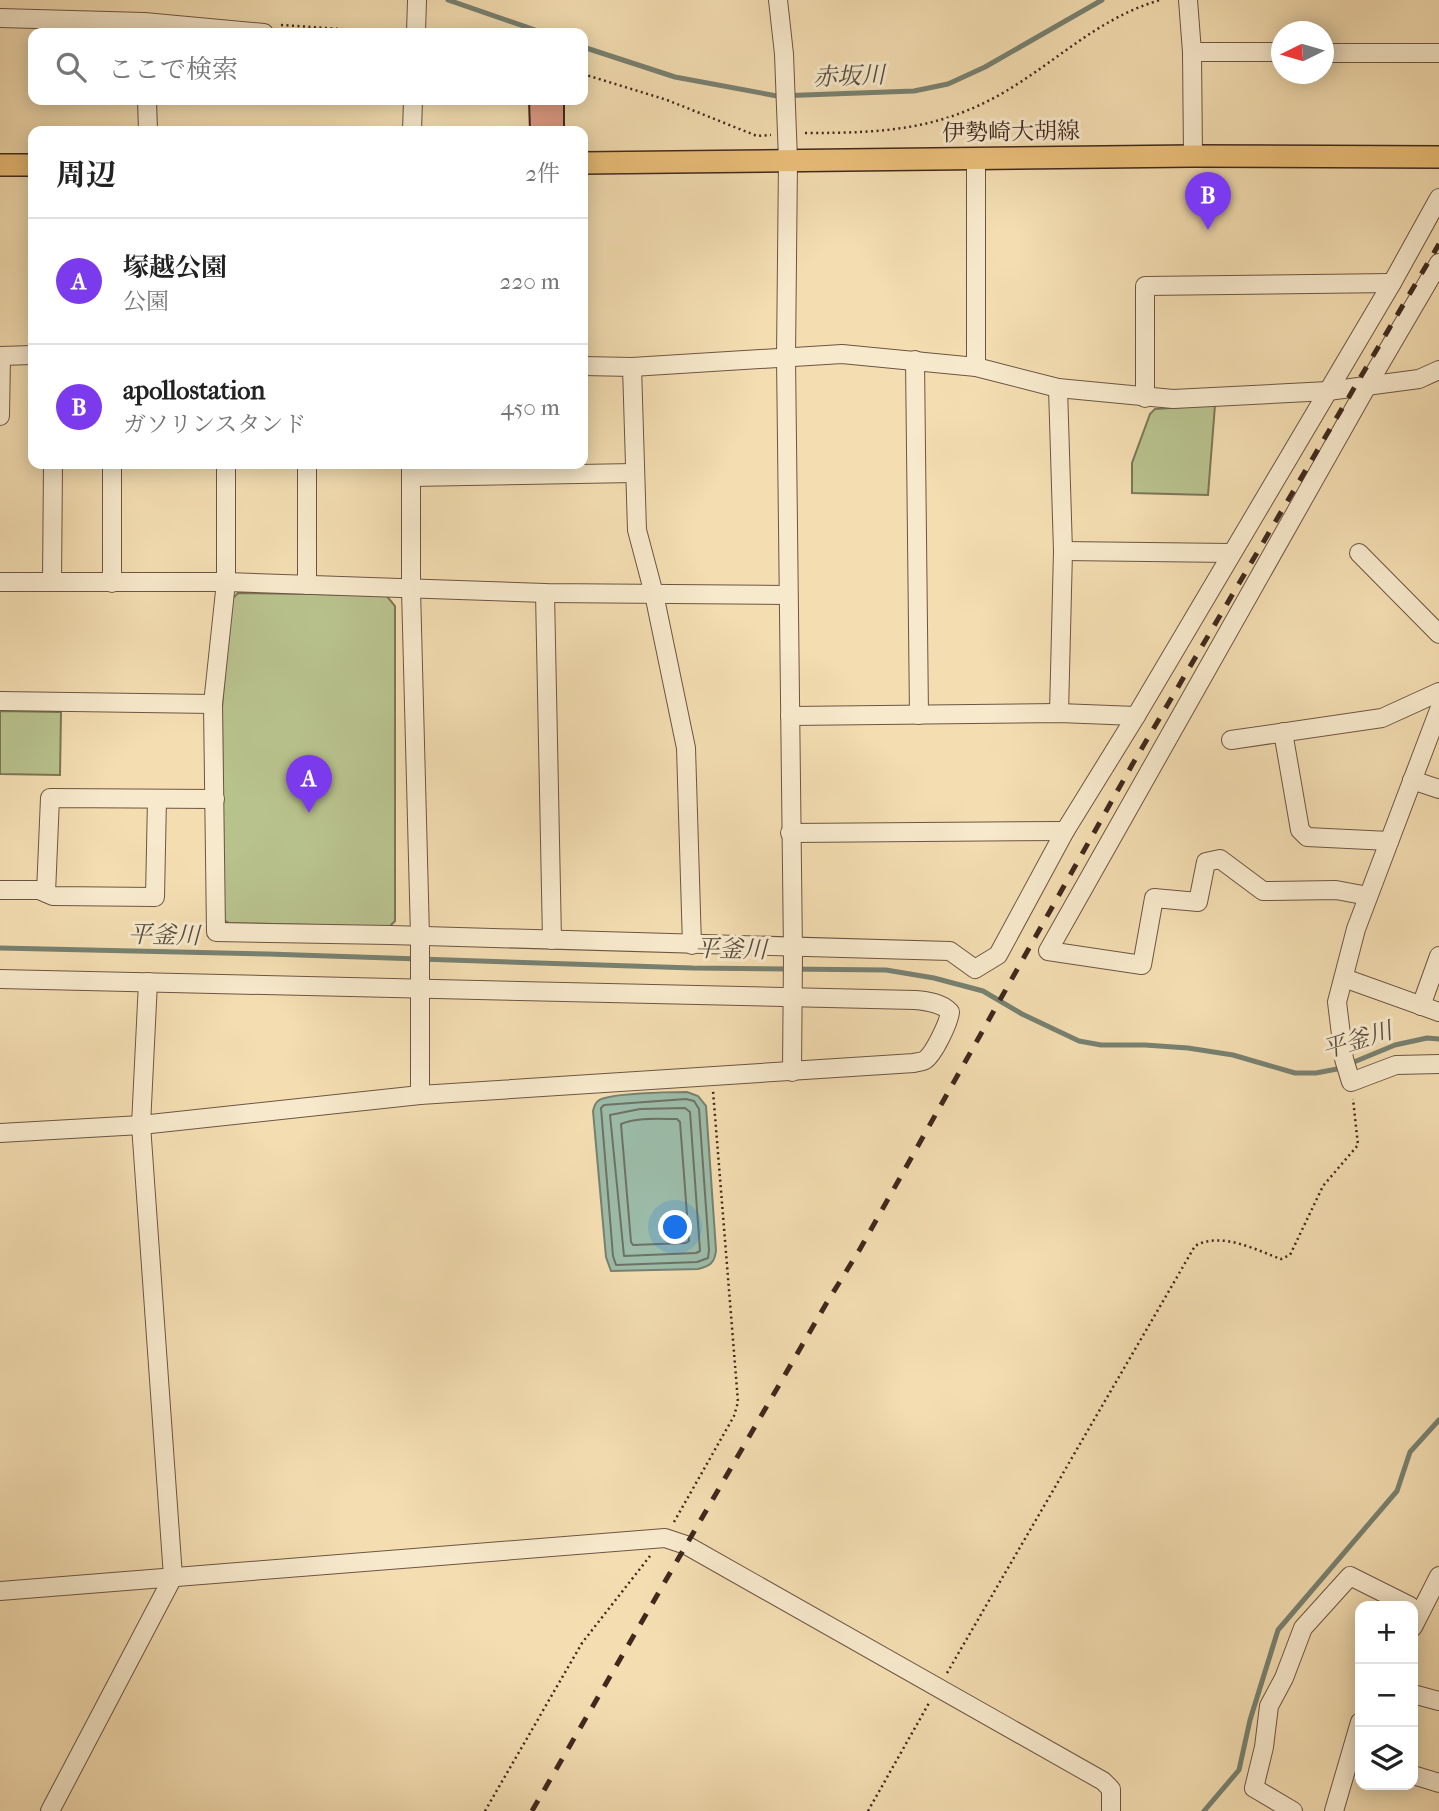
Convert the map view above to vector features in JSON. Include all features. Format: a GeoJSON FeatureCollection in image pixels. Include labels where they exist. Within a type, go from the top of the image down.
{"type":"FeatureCollection","features":[{"type":"Feature","properties":{"kind":"main road","name":"伊勢崎大胡線"},"geometry":{"type":"LineString","coordinates":[[588,163],[1193,156],[1439,157]]}},
{"type":"Feature","properties":{"kind":"main road"},"geometry":{"type":"LineString","coordinates":[[0,165],[28,165]]}},
{"type":"Feature","properties":{"kind":"street"},"geometry":{"type":"LineString","coordinates":[[416,28],[417,0]]}},
{"type":"Feature","properties":{"kind":"street"},"geometry":{"type":"LineString","coordinates":[[778,0],[784,54],[788,160],[786,357],[792,1072]]}},
{"type":"Feature","properties":{"kind":"street"},"geometry":{"type":"LineString","coordinates":[[1188,0],[1192,52],[1193,156]]}},
{"type":"Feature","properties":{"kind":"street"},"geometry":{"type":"LineString","coordinates":[[0,18],[145,28]]}},
{"type":"Feature","properties":{"kind":"street"},"geometry":{"type":"LineString","coordinates":[[1192,52],[1271,52]]}},
{"type":"Feature","properties":{"kind":"street"},"geometry":{"type":"LineString","coordinates":[[1334,53],[1439,53]]}},
{"type":"Feature","properties":{"kind":"street"},"geometry":{"type":"LineString","coordinates":[[147,105],[148,126]]}},
{"type":"Feature","properties":{"kind":"street"},"geometry":{"type":"LineString","coordinates":[[412,126],[413,105]]}},
{"type":"Feature","properties":{"kind":"street"},"geometry":{"type":"LineString","coordinates":[[976,160],[976,367]]}},
{"type":"Feature","properties":{"kind":"street"},"geometry":{"type":"LineString","coordinates":[[226,469],[226,582],[213,704],[216,932],[420,941],[552,940],[793,950],[950,951],[975,969],[998,955],[1065,831],[1392,283],[1439,198]]}},
{"type":"Feature","properties":{"kind":"street"},"geometry":{"type":"LineString","coordinates":[[1368,896],[1336,890],[1263,891],[1220,859],[1206,862],[1198,902],[1154,898],[1142,965],[1048,951],[1439,263]]}},
{"type":"Feature","properties":{"kind":"street"},"geometry":{"type":"LineString","coordinates":[[1145,398],[1145,286],[1392,283]]}},
{"type":"Feature","properties":{"kind":"street"},"geometry":{"type":"LineString","coordinates":[[588,366],[632,367],[842,354],[976,367],[1058,388],[1173,399],[1328,391],[1419,379],[1439,370]]}},
{"type":"Feature","properties":{"kind":"street"},"geometry":{"type":"LineString","coordinates":[[0,416],[1,356],[28,355]]}},
{"type":"Feature","properties":{"kind":"street"},"geometry":{"type":"LineString","coordinates":[[915,360],[919,715]]}},
{"type":"Feature","properties":{"kind":"street"},"geometry":{"type":"LineString","coordinates":[[632,367],[637,530],[654,594],[686,748],[692,945]]}},
{"type":"Feature","properties":{"kind":"street"},"geometry":{"type":"LineString","coordinates":[[1058,388],[1063,551],[1059,713]]}},
{"type":"Feature","properties":{"kind":"street"},"geometry":{"type":"LineString","coordinates":[[52,582],[53,469]]}},
{"type":"Feature","properties":{"kind":"street"},"geometry":{"type":"LineString","coordinates":[[112,469],[112,583]]}},
{"type":"Feature","properties":{"kind":"street"},"geometry":{"type":"LineString","coordinates":[[307,469],[307,585]]}},
{"type":"Feature","properties":{"kind":"street"},"geometry":{"type":"LineString","coordinates":[[420,1095],[420,941],[411,589],[411,470],[634,473]]}},
{"type":"Feature","properties":{"kind":"street"},"geometry":{"type":"LineString","coordinates":[[1063,551],[1231,553]]}},
{"type":"Feature","properties":{"kind":"street"},"geometry":{"type":"LineString","coordinates":[[1359,552],[1439,634]]}},
{"type":"Feature","properties":{"kind":"street"},"geometry":{"type":"LineString","coordinates":[[0,582],[226,582],[545,593],[788,595]]}},
{"type":"Feature","properties":{"kind":"street"},"geometry":{"type":"LineString","coordinates":[[545,593],[552,940]]}},
{"type":"Feature","properties":{"kind":"street"},"geometry":{"type":"LineString","coordinates":[[1231,740],[1382,718],[1439,692]]}},
{"type":"Feature","properties":{"kind":"street"},"geometry":{"type":"LineString","coordinates":[[0,701],[213,704]]}},
{"type":"Feature","properties":{"kind":"street"},"geometry":{"type":"LineString","coordinates":[[1439,710],[1356,929],[1337,1002],[1350,1079],[1396,1065],[1439,1064]]}},
{"type":"Feature","properties":{"kind":"street"},"geometry":{"type":"LineString","coordinates":[[790,716],[1059,713],[1136,716]]}},
{"type":"Feature","properties":{"kind":"street"},"geometry":{"type":"LineString","coordinates":[[1283,732],[1300,830],[1307,837],[1389,841]]}},
{"type":"Feature","properties":{"kind":"street"},"geometry":{"type":"LineString","coordinates":[[1412,780],[1439,789]]}},
{"type":"Feature","properties":{"kind":"street"},"geometry":{"type":"LineString","coordinates":[[46,893],[50,798],[215,799]]}},
{"type":"Feature","properties":{"kind":"street"},"geometry":{"type":"LineString","coordinates":[[0,890],[39,890],[52,896],[155,897],[157,799]]}},
{"type":"Feature","properties":{"kind":"street"},"geometry":{"type":"LineString","coordinates":[[790,833],[1065,831]]}},
{"type":"Feature","properties":{"kind":"street"},"geometry":{"type":"LineString","coordinates":[[1421,1006],[1439,956]]}},
{"type":"Feature","properties":{"kind":"street"},"geometry":{"type":"LineString","coordinates":[[1344,978],[1439,1012]]}},
{"type":"Feature","properties":{"kind":"street"},"geometry":{"type":"LineString","coordinates":[[0,979],[420,983],[793,995],[925,1000],[950,1012],[948,1022],[930,1055],[920,1062],[712,1078],[420,1095],[141,1125],[0,1133]]}},
{"type":"Feature","properties":{"kind":"street"},"geometry":{"type":"LineString","coordinates":[[50,1811],[173,1577],[141,1125],[148,982]]}},
{"type":"Feature","properties":{"kind":"street"},"geometry":{"type":"LineString","coordinates":[[0,1591],[665,1538],[686,1545],[1102,1781],[1111,1789],[1111,1811]]}},
{"type":"Feature","properties":{"kind":"street"},"geometry":{"type":"LineString","coordinates":[[1293,1811],[1263,1804],[1254,1788],[1264,1747],[1269,1706],[1284,1678],[1303,1628],[1350,1576],[1393,1601]]}},
{"type":"Feature","properties":{"kind":"street"},"geometry":{"type":"LineString","coordinates":[[1418,1607],[1439,1576]]}},
{"type":"Feature","properties":{"kind":"street"},"geometry":{"type":"LineString","coordinates":[[1418,1614],[1439,1617]]}},
{"type":"Feature","properties":{"kind":"street"},"geometry":{"type":"LineString","coordinates":[[1418,1695],[1439,1701]]}},
{"type":"Feature","properties":{"kind":"street"},"geometry":{"type":"LineString","coordinates":[[1334,1811],[1355,1759]]}},
{"type":"Feature","properties":{"kind":"street"},"geometry":{"type":"LineString","coordinates":[[1418,1777],[1439,1783]]}},
{"type":"Feature","properties":{"kind":"path"},"geometry":{"type":"LineString","coordinates":[[588,76],[667,100],[757,136],[786,131],[872,133],[926,125],[960,115],[1018,83],[1102,24],[1160,0]]}},
{"type":"Feature","properties":{"kind":"path"},"geometry":{"type":"LineString","coordinates":[[485,1811],[582,1643],[665,1538],[734,1416],[738,1402],[712,1078]]}},
{"type":"Feature","properties":{"kind":"path"},"geometry":{"type":"LineString","coordinates":[[868,1811],[1195,1246],[1203,1241],[1234,1241],[1281,1259],[1290,1255],[1323,1186],[1358,1145],[1350,1079]]}},
{"type":"Feature","properties":{"kind":"green space"},"geometry":{"type":"Polygon","coordinates":[[[1215,405],[1208,495],[1132,493],[1132,463],[1150,414],[1155,409],[1215,405]]]}},
{"type":"Feature","properties":{"kind":"green space"},"geometry":{"type":"Polygon","coordinates":[[[238,593],[386,595],[395,606],[395,921],[389,927],[229,923],[223,920],[222,707],[231,600],[238,593]]]}},
{"type":"Feature","properties":{"kind":"green space"},"geometry":{"type":"Polygon","coordinates":[[[0,711],[61,712],[60,775],[0,774],[0,711]]]}},
{"type":"Feature","properties":{"kind":"water"},"geometry":{"type":"Polygon","coordinates":[[[687,1092],[698,1096],[706,1106],[716,1250],[713,1261],[698,1269],[611,1271],[606,1257],[593,1111],[595,1105],[604,1098],[613,1096],[687,1092]]]}},
{"type":"Feature","properties":{"kind":"building"},"geometry":{"type":"Polygon","coordinates":[[[529,105],[564,105],[564,126],[530,126],[529,105]]]}},
{"type":"Feature","properties":{"kind":"waterway","name":"赤坂川"},"geometry":{"type":"LineString","coordinates":[[448,0],[529,28]]}},
{"type":"Feature","properties":{"kind":"waterway","name":"赤坂川"},"geometry":{"type":"LineString","coordinates":[[588,49],[675,77],[777,96],[914,91],[948,84],[985,67],[1102,0]]}},
{"type":"Feature","properties":{"kind":"waterway","name":"平釜川"},"geometry":{"type":"LineString","coordinates":[[0,948],[693,968],[886,970],[934,978],[983,991],[1022,1014],[1079,1041],[1101,1045],[1188,1048],[1233,1055],[1295,1073],[1337,1069],[1395,1045],[1427,1038],[1439,1039]]}},
{"type":"Feature","properties":{"kind":"waterway"},"geometry":{"type":"LineString","coordinates":[[1204,1811],[1239,1770],[1250,1720],[1278,1630],[1397,1491],[1410,1452],[1439,1420]]}},
{"type":"Feature","properties":{"kind":"railway"},"geometry":{"type":"LineString","coordinates":[[532,1811],[860,1249],[1132,765],[1439,244]]}},
{"type":"Feature","properties":{"kind":"place","name":"apollostation"},"geometry":{"type":"Point","coordinates":[1208,230]}},
{"type":"Feature","properties":{"kind":"place","name":"塚越公園"},"geometry":{"type":"Point","coordinates":[309,813]}}]}
